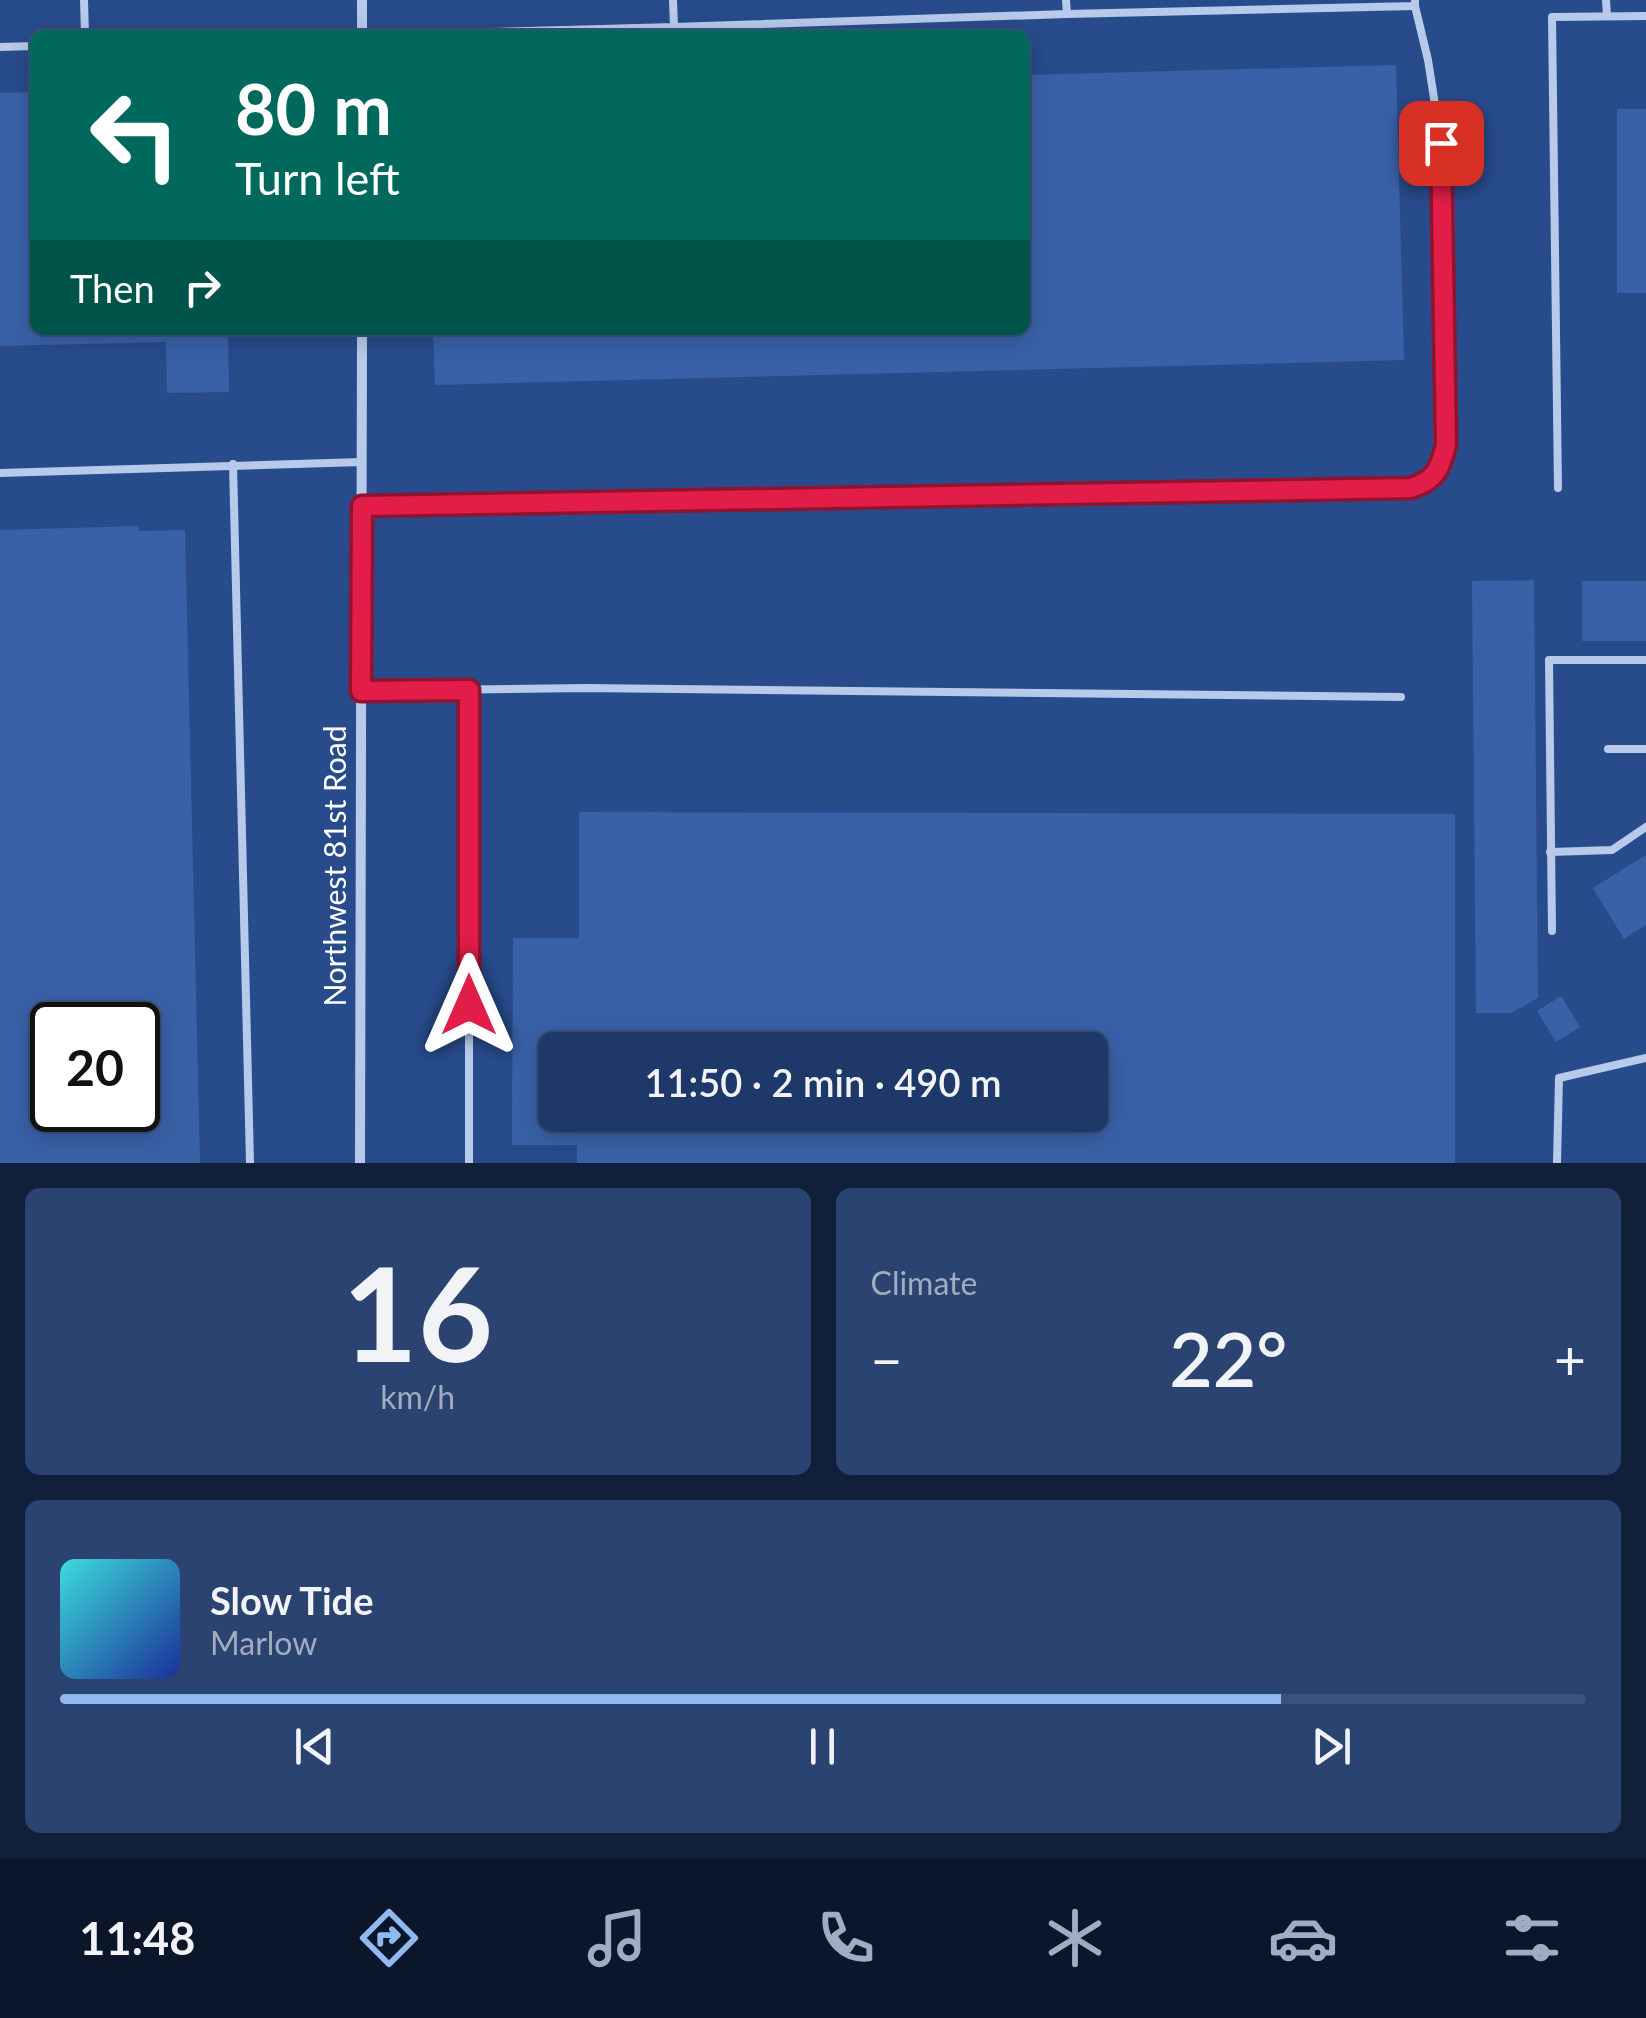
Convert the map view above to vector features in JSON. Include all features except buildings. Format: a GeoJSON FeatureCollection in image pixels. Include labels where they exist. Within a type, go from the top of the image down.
{"type":"FeatureCollection","features":[{"type":"Feature","properties":{"kind":"street"},"geometry":{"type":"LineString","coordinates":[[362,0],[362,30]]}},
{"type":"Feature","properties":{"kind":"street","name":"Northwest 81st Road"},"geometry":{"type":"LineString","coordinates":[[360,1163],[362,335]]}},
{"type":"Feature","properties":{"kind":"lane"},"geometry":{"type":"LineString","coordinates":[[84,0],[85,30]]}},
{"type":"Feature","properties":{"kind":"lane"},"geometry":{"type":"LineString","coordinates":[[673,0],[674,27]]}},
{"type":"Feature","properties":{"kind":"lane"},"geometry":{"type":"LineString","coordinates":[[1066,0],[1066,14]]}},
{"type":"Feature","properties":{"kind":"lane"},"geometry":{"type":"LineString","coordinates":[[1606,0],[1606,16]]}},
{"type":"Feature","properties":{"kind":"lane"},"geometry":{"type":"LineString","coordinates":[[362,506],[1411,488],[1430,482],[1441,467],[1446,445],[1441,143],[1415,3],[564,30]]}},
{"type":"Feature","properties":{"kind":"lane"},"geometry":{"type":"LineString","coordinates":[[1558,488],[1552,17],[1646,16]]}},
{"type":"Feature","properties":{"kind":"lane"},"geometry":{"type":"LineString","coordinates":[[0,46],[30,46]]}},
{"type":"Feature","properties":{"kind":"lane"},"geometry":{"type":"LineString","coordinates":[[0,473],[362,462]]}},
{"type":"Feature","properties":{"kind":"lane"},"geometry":{"type":"LineString","coordinates":[[233,464],[250,1163]]}},
{"type":"Feature","properties":{"kind":"lane"},"geometry":{"type":"LineString","coordinates":[[1552,931],[1549,660],[1646,660]]}},
{"type":"Feature","properties":{"kind":"lane"},"geometry":{"type":"LineString","coordinates":[[361,691],[586,688],[1401,697]]}},
{"type":"Feature","properties":{"kind":"lane"},"geometry":{"type":"LineString","coordinates":[[469,690],[469,1163]]}},
{"type":"Feature","properties":{"kind":"lane"},"geometry":{"type":"LineString","coordinates":[[1608,750],[1646,749]]}},
{"type":"Feature","properties":{"kind":"lane"},"geometry":{"type":"LineString","coordinates":[[1550,852],[1612,850],[1646,827]]}},
{"type":"Feature","properties":{"kind":"lane"},"geometry":{"type":"LineString","coordinates":[[1557,1163],[1559,1078],[1646,1058]]}},
{"type":"Feature","properties":{"kind":"route"},"geometry":{"type":"LineString","coordinates":[[469,1005],[469,690],[361,691],[362,506],[1411,488],[1430,482],[1441,467],[1446,445],[1441,143]]}}]}
